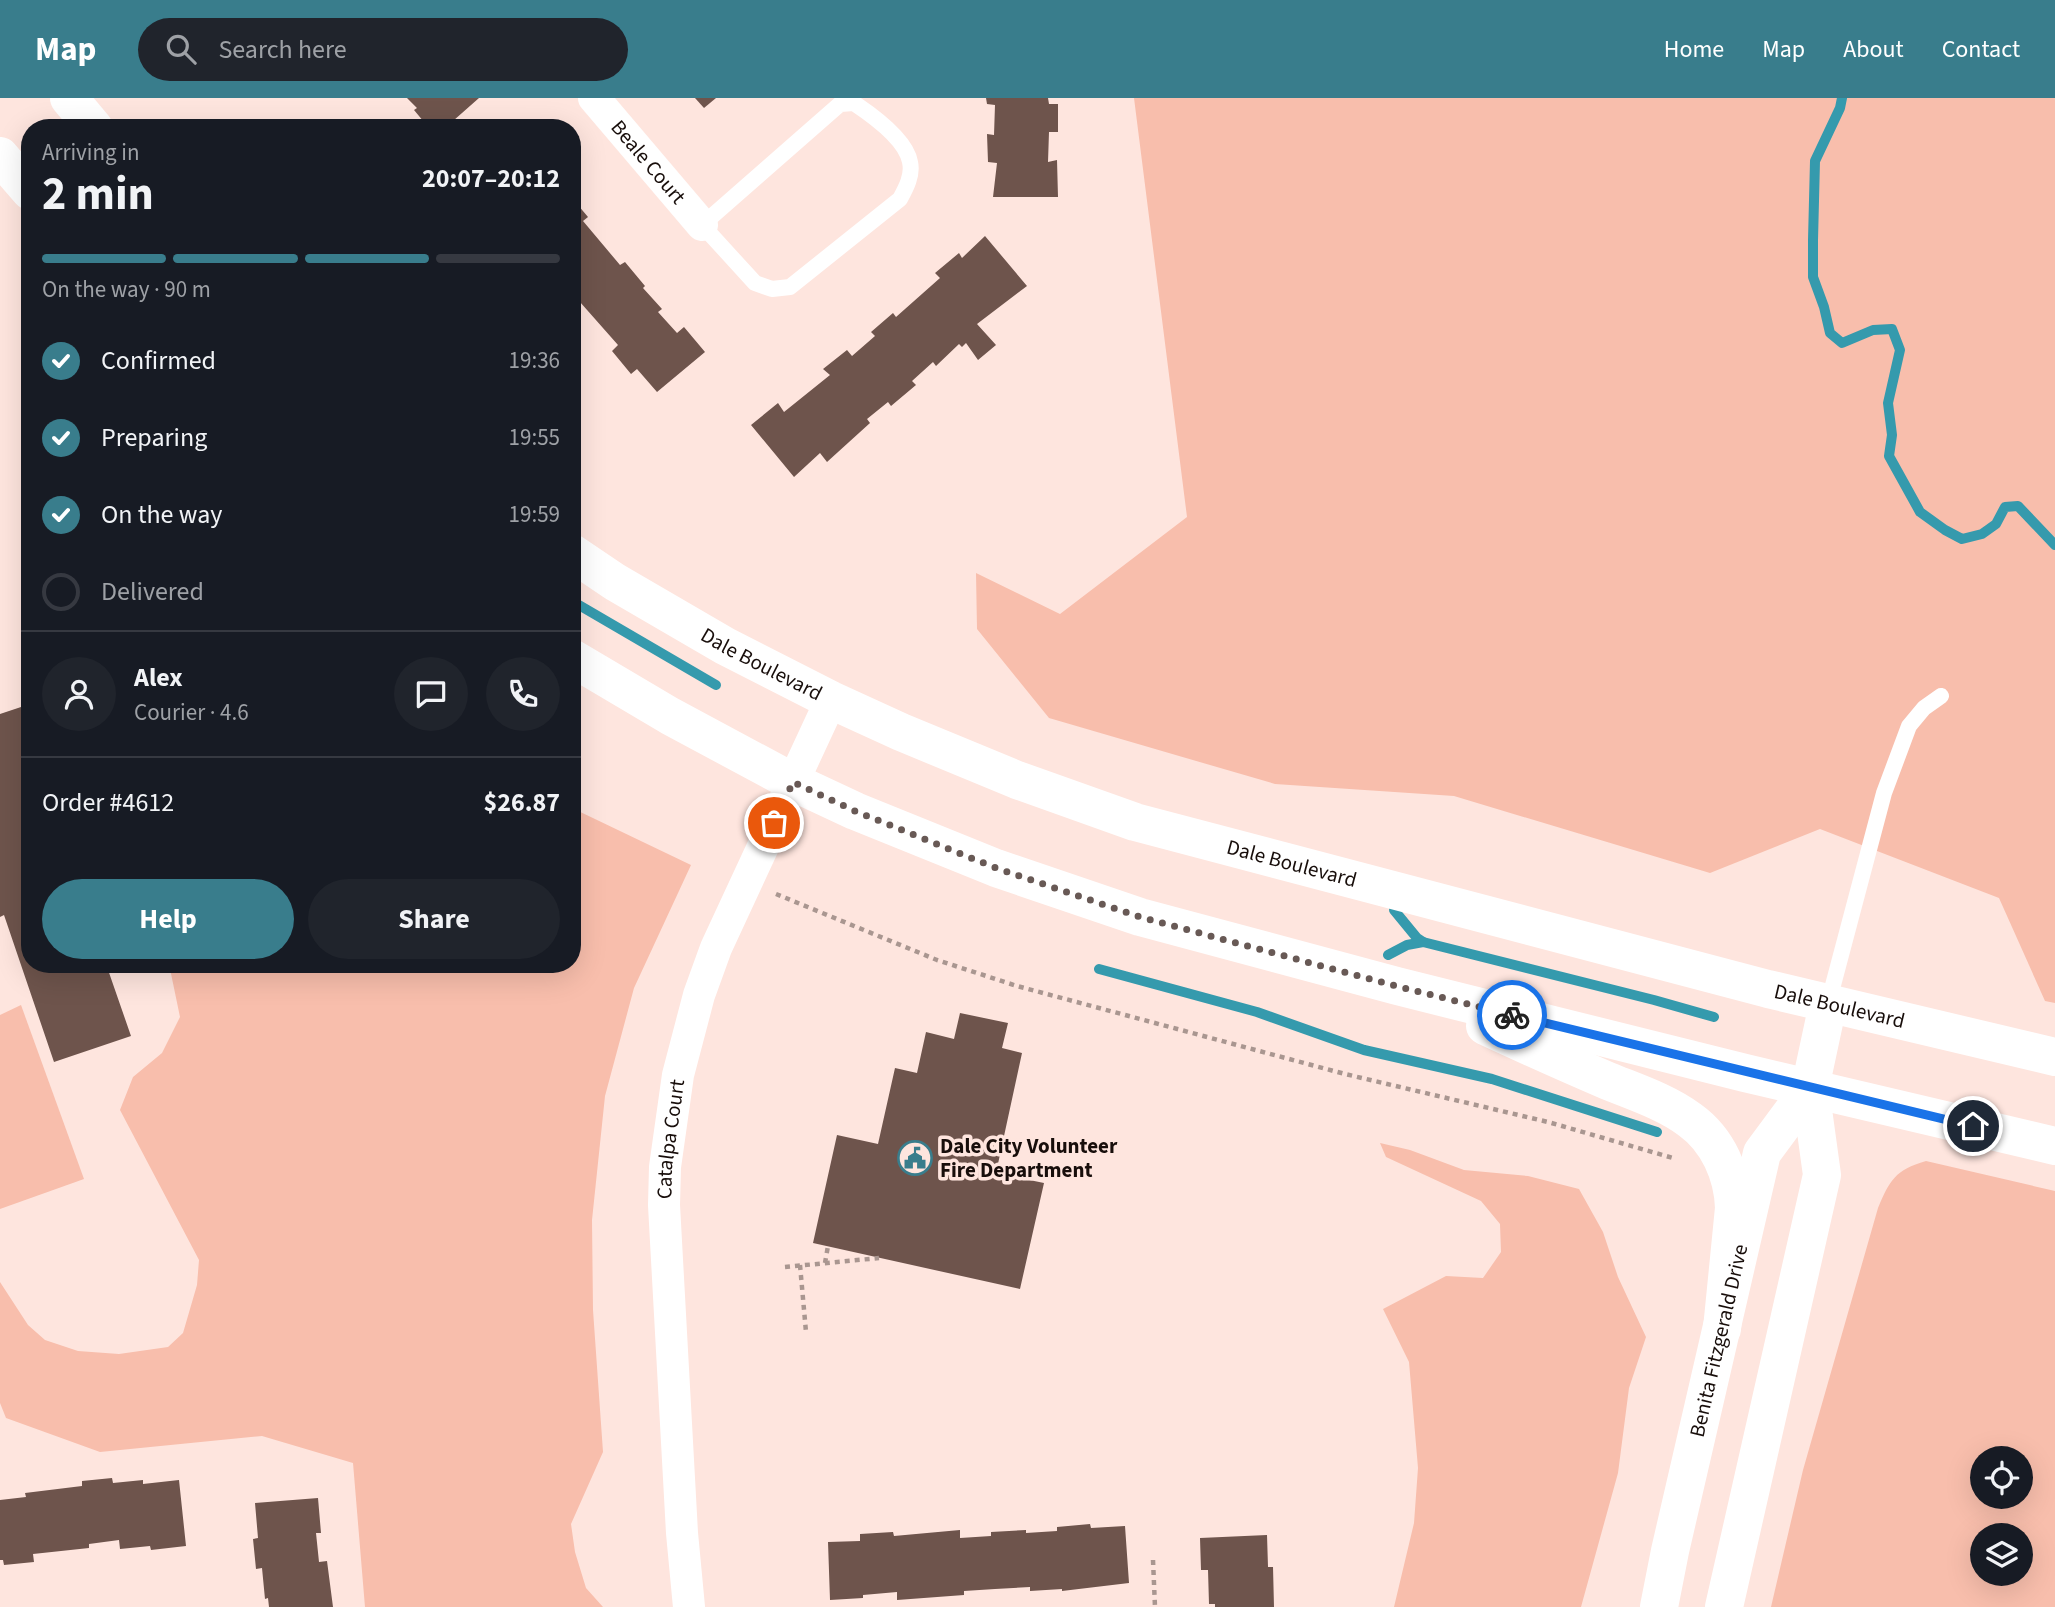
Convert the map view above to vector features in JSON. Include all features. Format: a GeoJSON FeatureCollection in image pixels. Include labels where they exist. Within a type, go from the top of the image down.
{"type":"FeatureCollection","features":[{"type":"Feature","properties":{"kind":"main road"},"geometry":{"type":"LineString","coordinates":[[69,98],[86,119]]}},
{"type":"Feature","properties":{"kind":"main road"},"geometry":{"type":"LineString","coordinates":[[0,156],[21,180]]}},
{"type":"Feature","properties":{"kind":"main road","name":"Dale Boulevard"},"geometry":{"type":"LineString","coordinates":[[581,559],[725,646],[831,700],[993,770],[1135,822],[1828,1004],[2055,1057]]}},
{"type":"Feature","properties":{"kind":"main road"},"geometry":{"type":"LineString","coordinates":[[581,663],[670,716],[793,782],[855,811],[996,868],[1140,917],[1396,986],[2055,1146]]}},
{"type":"Feature","properties":{"kind":"main road"},"geometry":{"type":"LineString","coordinates":[[1396,986],[1661,1103],[1691,1120],[1706,1135],[1727,1169],[1733,1190],[1734,1208],[1722,1329]]}},
{"type":"Feature","properties":{"kind":"main road","name":"Benita Fitzgerald Drive"},"geometry":{"type":"LineString","coordinates":[[1724,1607],[1822,1175],[1810,1088],[1828,1004]]}},
{"type":"Feature","properties":{"kind":"main road","name":"Benita Fitzgerald Drive"},"geometry":{"type":"LineString","coordinates":[[1660,1607],[1670,1551],[1762,1153],[1810,1088]]}},
{"type":"Feature","properties":{"kind":"street","name":"Beale Court"},"geometry":{"type":"LineString","coordinates":[[594,98],[702,226]]}},
{"type":"Feature","properties":{"kind":"street","name":"Catalpa Court"},"geometry":{"type":"LineString","coordinates":[[689,1607],[682,1533],[664,1205],[665,1167],[678,1075],[687,1036],[716,948],[831,700]]}},
{"type":"Feature","properties":{"kind":"lane"},"geometry":{"type":"LineString","coordinates":[[854,103],[878,119],[902,146],[911,162],[909,181],[900,199],[790,287],[772,289],[755,283],[702,226],[840,104],[854,103]]}},
{"type":"Feature","properties":{"kind":"lane"},"geometry":{"type":"LineString","coordinates":[[1828,1004],[1884,793],[1909,726],[1924,708],[1941,696]]}},
{"type":"Feature","properties":{"kind":"path"},"geometry":{"type":"LineString","coordinates":[[747,881],[869,934],[1017,986],[1345,1074],[1548,1122],[1675,1158]]}},
{"type":"Feature","properties":{"kind":"path"},"geometry":{"type":"LineString","coordinates":[[825,1263],[828,1247]]}},
{"type":"Feature","properties":{"kind":"path"},"geometry":{"type":"LineString","coordinates":[[785,1267],[879,1258]]}},
{"type":"Feature","properties":{"kind":"path"},"geometry":{"type":"LineString","coordinates":[[800,1265],[806,1332]]}},
{"type":"Feature","properties":{"kind":"path"},"geometry":{"type":"LineString","coordinates":[[1153,1560],[1155,1607]]}},
{"type":"Feature","properties":{"kind":"shaded area"},"geometry":{"type":"Polygon","coordinates":[[[1134,98],[2055,98],[2055,1003],[2045,1001],[1999,898],[1820,829],[1710,873],[1454,796],[1275,784],[1049,718],[977,629],[976,573],[1060,614],[1187,517],[1134,98]]]}},
{"type":"Feature","properties":{"kind":"shaded area"},"geometry":{"type":"Polygon","coordinates":[[[581,812],[691,865],[634,988],[605,1096],[592,1220],[593,1310],[603,1452],[571,1524],[575,1552],[586,1588],[603,1607],[365,1607],[353,1463],[262,1436],[100,1452],[6,1418],[0,1403],[0,1282],[28,1325],[45,1340],[78,1351],[119,1354],[168,1347],[183,1333],[197,1285],[199,1260],[120,1110],[133,1077],[162,1053],[180,1017],[171,973],[581,973],[581,812]]]}},
{"type":"Feature","properties":{"kind":"shaded area"},"geometry":{"type":"Polygon","coordinates":[[[21,1005],[84,1179],[0,1209],[0,1015],[21,1005]]]}},
{"type":"Feature","properties":{"kind":"shaded area"},"geometry":{"type":"Polygon","coordinates":[[[1380,1143],[1410,1150],[1464,1170],[1528,1176],[1579,1189],[1603,1232],[1618,1277],[1646,1337],[1629,1388],[1618,1473],[1581,1607],[1394,1607],[1414,1523],[1418,1468],[1409,1362],[1383,1309],[1446,1276],[1483,1278],[1501,1252],[1500,1224],[1481,1201],[1386,1157],[1380,1143]]]}},
{"type":"Feature","properties":{"kind":"shaded area"},"geometry":{"type":"Polygon","coordinates":[[[1926,1161],[2055,1191],[2055,1607],[1771,1607],[1803,1470],[1878,1208],[1895,1177],[1907,1168],[1926,1161]]]}},
{"type":"Feature","properties":{"kind":"building"},"geometry":{"type":"Polygon","coordinates":[[[407,98],[479,98],[455,119],[422,119],[414,110],[417,108],[407,98]]]}},
{"type":"Feature","properties":{"kind":"building"},"geometry":{"type":"Polygon","coordinates":[[[695,98],[716,98],[704,108],[695,98]]]}},
{"type":"Feature","properties":{"kind":"building"},"geometry":{"type":"Polygon","coordinates":[[[986,98],[1048,98],[1049,104],[1058,104],[1058,132],[1049,132],[1048,162],[1057,160],[1058,197],[993,197],[997,163],[988,162],[987,134],[994,135],[995,105],[987,104],[986,98]]]}},
{"type":"Feature","properties":{"kind":"building"},"geometry":{"type":"Polygon","coordinates":[[[581,209],[588,217],[583,221],[620,265],[625,262],[645,286],[643,288],[662,309],[658,312],[677,333],[684,327],[705,352],[657,392],[637,369],[631,374],[612,351],[618,345],[581,303],[581,209]]]}},
{"type":"Feature","properties":{"kind":"building"},"geometry":{"type":"Polygon","coordinates":[[[985,236],[1027,286],[977,324],[996,345],[978,360],[966,343],[962,347],[959,344],[936,366],[933,362],[912,381],[916,385],[891,406],[888,402],[867,419],[870,423],[827,462],[820,453],[794,477],[751,425],[778,403],[784,412],[830,375],[823,369],[847,350],[852,356],[875,336],[871,332],[893,313],[896,317],[940,278],[935,273],[959,253],[962,258],[985,236]]]}},
{"type":"Feature","properties":{"kind":"building"},"geometry":{"type":"Polygon","coordinates":[[[21,707],[21,965],[4,915],[0,917],[0,714],[21,707]]]}},
{"type":"Feature","properties":{"kind":"building"},"geometry":{"type":"Polygon","coordinates":[[[24,973],[109,973],[131,1036],[54,1062],[24,973]]]}},
{"type":"Feature","properties":{"kind":"building","name":"Dale City Volunteer Fire Department"},"geometry":{"type":"Polygon","coordinates":[[[960,1013],[1008,1023],[1002,1048],[1022,1053],[996,1173],[1044,1183],[1020,1289],[813,1243],[837,1135],[878,1144],[895,1068],[917,1073],[926,1032],[954,1039],[960,1013]]]}},
{"type":"Feature","properties":{"kind":"building"},"geometry":{"type":"Polygon","coordinates":[[[112,1478],[113,1483],[143,1480],[143,1484],[179,1480],[186,1546],[151,1550],[150,1546],[120,1549],[119,1540],[89,1544],[89,1548],[33,1554],[34,1562],[4,1565],[3,1560],[0,1560],[0,1500],[26,1497],[25,1493],[82,1486],[82,1481],[112,1478]]]}},
{"type":"Feature","properties":{"kind":"building"},"geometry":{"type":"Polygon","coordinates":[[[318,1498],[321,1533],[316,1533],[319,1562],[327,1561],[333,1607],[269,1607],[268,1598],[265,1599],[262,1568],[256,1569],[253,1539],[258,1538],[255,1503],[318,1498]]]}},
{"type":"Feature","properties":{"kind":"building"},"geometry":{"type":"Polygon","coordinates":[[[1090,1524],[1091,1528],[1125,1526],[1129,1583],[1062,1591],[1030,1591],[1030,1587],[964,1591],[964,1595],[897,1600],[897,1592],[830,1600],[828,1542],[860,1541],[860,1534],[893,1532],[894,1536],[960,1530],[960,1538],[991,1536],[991,1532],[1057,1531],[1057,1527],[1090,1524]]]}},
{"type":"Feature","properties":{"kind":"building"},"geometry":{"type":"Polygon","coordinates":[[[1267,1535],[1268,1567],[1273,1567],[1274,1607],[1215,1607],[1215,1604],[1209,1604],[1208,1570],[1201,1570],[1200,1538],[1267,1535]]]}},
{"type":"Feature","properties":{"kind":"waterway"},"geometry":{"type":"LineString","coordinates":[[1842,98],[1840,108],[1815,161],[1813,277],[1830,333],[1842,343],[1873,330],[1892,329],[1900,350],[1888,403],[1892,435],[1889,456],[1920,512],[1962,539],[1982,534],[1996,524],[2005,507],[2018,506],[2055,545]]}},
{"type":"Feature","properties":{"kind":"waterway"},"geometry":{"type":"LineString","coordinates":[[581,606],[716,685]]}},
{"type":"Feature","properties":{"kind":"waterway"},"geometry":{"type":"LineString","coordinates":[[1394,910],[1423,942]]}},
{"type":"Feature","properties":{"kind":"waterway"},"geometry":{"type":"LineString","coordinates":[[1388,955],[1407,945],[1423,942],[1714,1017]]}},
{"type":"Feature","properties":{"kind":"waterway"},"geometry":{"type":"LineString","coordinates":[[1099,969],[1257,1012],[1364,1050],[1492,1079],[1657,1132]]}},
{"type":"Feature","properties":{"kind":"way so far"},"geometry":{"type":"LineString","coordinates":[[774,823],[793,782],[855,811],[996,868],[1140,917],[1512,1015]]}},
{"type":"Feature","properties":{"kind":"place","name":"Dale City Volunteer Fire Department"},"geometry":{"type":"Point","coordinates":[915,1158]}},
{"type":"Feature","properties":{"kind":"route"},"geometry":{"type":"LineString","coordinates":[[1512,1015],[1973,1126]]}}]}
